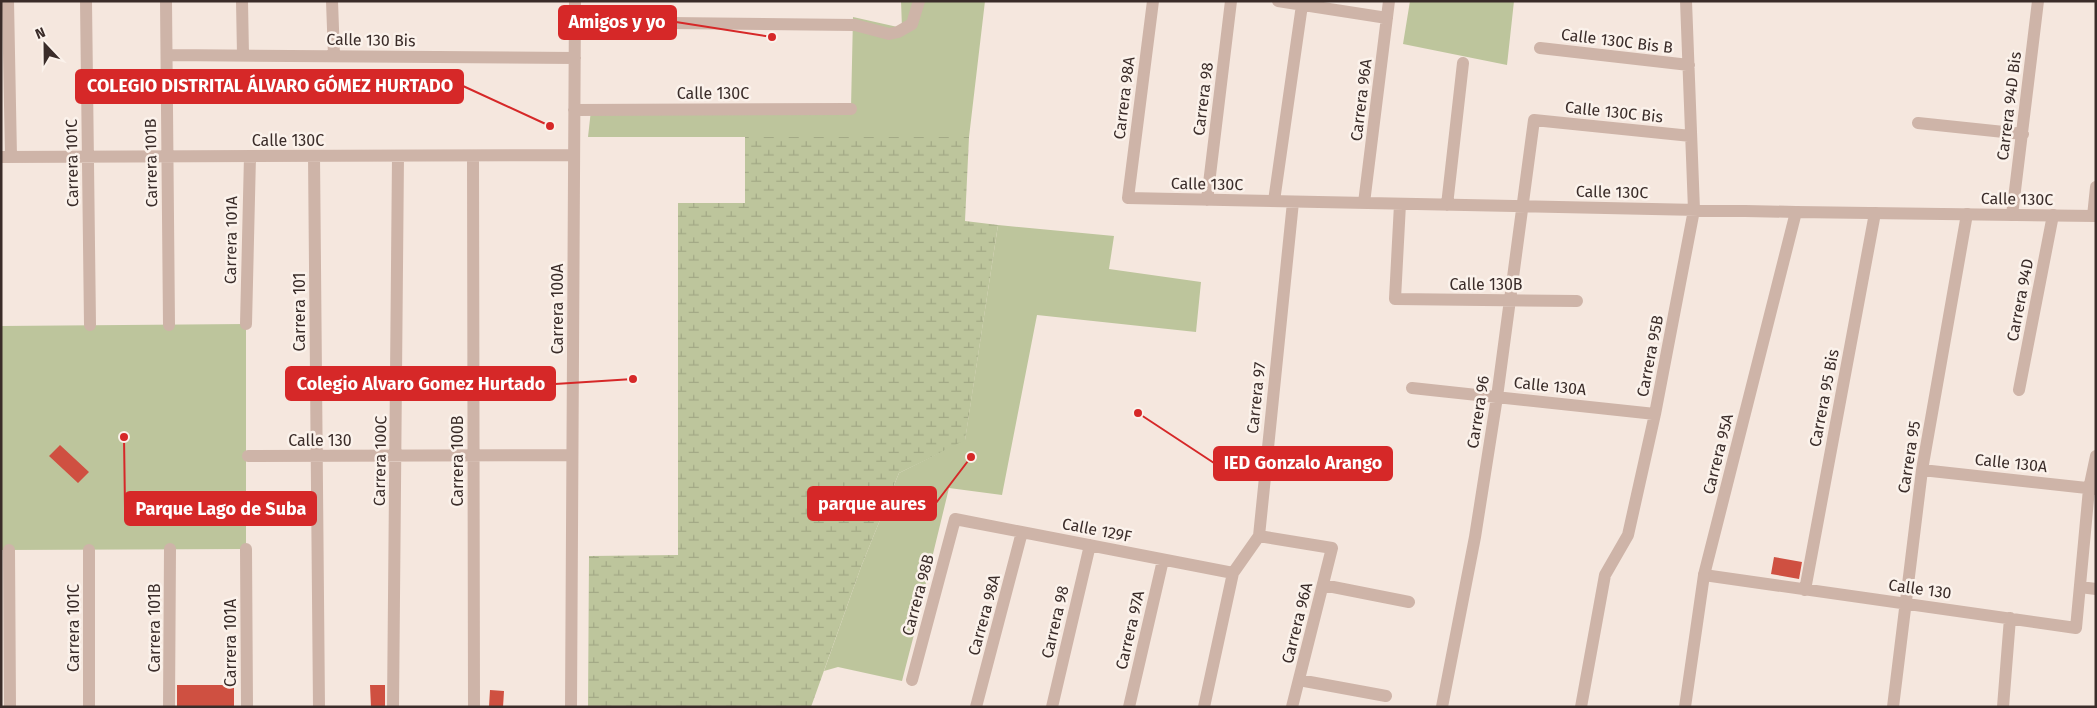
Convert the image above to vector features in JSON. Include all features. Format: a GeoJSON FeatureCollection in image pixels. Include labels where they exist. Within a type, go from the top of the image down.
{"type":"FeatureCollection","features":[{"type":"Feature","properties":{"kind":"street"},"geometry":{"type":"LineString","coordinates":[[6,157],[8,1]]}},
{"type":"Feature","properties":{"kind":"street","name":"Carrera 101C"},"geometry":{"type":"LineString","coordinates":[[86,1],[90,325]]}},
{"type":"Feature","properties":{"kind":"street","name":"Carrera 101B"},"geometry":{"type":"LineString","coordinates":[[166,1],[169,325]]}},
{"type":"Feature","properties":{"kind":"street"},"geometry":{"type":"LineString","coordinates":[[242,1],[243,55]]}},
{"type":"Feature","properties":{"kind":"street"},"geometry":{"type":"LineString","coordinates":[[332,1],[334,56]]}},
{"type":"Feature","properties":{"kind":"street","name":"Carrera 100A"},"geometry":{"type":"LineString","coordinates":[[571,707],[575,1]]}},
{"type":"Feature","properties":{"kind":"street"},"geometry":{"type":"LineString","coordinates":[[575,22],[855,25],[889,34],[898,32],[912,24],[919,1]]}},
{"type":"Feature","properties":{"kind":"street","name":"Carrera 98A"},"geometry":{"type":"LineString","coordinates":[[1128,198],[1153,1]]}},
{"type":"Feature","properties":{"kind":"street","name":"Carrera 98"},"geometry":{"type":"LineString","coordinates":[[1207,200],[1231,1]]}},
{"type":"Feature","properties":{"kind":"street"},"geometry":{"type":"LineString","coordinates":[[1278,1],[1387,18]]}},
{"type":"Feature","properties":{"kind":"street","name":"Carrera 96A"},"geometry":{"type":"LineString","coordinates":[[1364,203],[1389,1]]}},
{"type":"Feature","properties":{"kind":"street","name":"Carrera 95B"},"geometry":{"type":"LineString","coordinates":[[1581,707],[1605,575],[1628,535],[1655,414],[1694,210],[1686,1]]}},
{"type":"Feature","properties":{"kind":"street","name":"Carrera 94D Bis"},"geometry":{"type":"LineString","coordinates":[[2012,215],[2038,1]]}},
{"type":"Feature","properties":{"kind":"street"},"geometry":{"type":"LineString","coordinates":[[1274,201],[1302,5]]}},
{"type":"Feature","properties":{"kind":"street","name":"Calle 130C Bis B"},"geometry":{"type":"LineString","coordinates":[[1540,48],[1689,65]]}},
{"type":"Feature","properties":{"kind":"street","name":"Calle 130 Bis"},"geometry":{"type":"LineString","coordinates":[[167,55],[575,58]]}},
{"type":"Feature","properties":{"kind":"street"},"geometry":{"type":"LineString","coordinates":[[1446,205],[1464,63]]}},
{"type":"Feature","properties":{"kind":"street","name":"Calle 130C"},"geometry":{"type":"LineString","coordinates":[[574,110],[851,109]]}},
{"type":"Feature","properties":{"kind":"street","name":"Calle 130C Bis"},"geometry":{"type":"LineString","coordinates":[[1534,120],[1691,136]]}},
{"type":"Feature","properties":{"kind":"street","name":"Carrera 96"},"geometry":{"type":"LineString","coordinates":[[1442,707],[1475,537],[1497,397],[1534,120]]}},
{"type":"Feature","properties":{"kind":"street"},"geometry":{"type":"LineString","coordinates":[[1918,123],[2023,134]]}},
{"type":"Feature","properties":{"kind":"street","name":"Calle 130C"},"geometry":{"type":"LineString","coordinates":[[6,157],[574,155]]}},
{"type":"Feature","properties":{"kind":"street","name":"Carrera 101A"},"geometry":{"type":"LineString","coordinates":[[246,324],[250,156]]}},
{"type":"Feature","properties":{"kind":"street","name":"Carrera 101"},"geometry":{"type":"LineString","coordinates":[[314,156],[320,707]]}},
{"type":"Feature","properties":{"kind":"street","name":"Carrera 100C"},"geometry":{"type":"LineString","coordinates":[[393,707],[398,156]]}},
{"type":"Feature","properties":{"kind":"street","name":"Carrera 100B"},"geometry":{"type":"LineString","coordinates":[[473,156],[474,707]]}},
{"type":"Feature","properties":{"kind":"street"},"geometry":{"type":"LineString","coordinates":[[2094,216],[2096,187]]}},
{"type":"Feature","properties":{"kind":"street","name":"Calle 130C"},"geometry":{"type":"LineString","coordinates":[[1128,198],[1796,212],[2094,216]]}},
{"type":"Feature","properties":{"kind":"street","name":"Carrera 97"},"geometry":{"type":"LineString","coordinates":[[1204,707],[1233,573],[1259,536],[1293,202]]}},
{"type":"Feature","properties":{"kind":"street","name":"Calle 130B"},"geometry":{"type":"LineString","coordinates":[[1400,204],[1395,299],[1577,301]]}},
{"type":"Feature","properties":{"kind":"street","name":"Carrera 95A"},"geometry":{"type":"LineString","coordinates":[[1684,707],[1704,575],[1796,212]]}},
{"type":"Feature","properties":{"kind":"street","name":"Carrera 95 Bis"},"geometry":{"type":"LineString","coordinates":[[1805,590],[1876,213]]}},
{"type":"Feature","properties":{"kind":"street","name":"Carrera 95"},"geometry":{"type":"LineString","coordinates":[[1893,707],[1922,470],[1967,214]]}},
{"type":"Feature","properties":{"kind":"street","name":"Carrera 94D"},"geometry":{"type":"LineString","coordinates":[[2019,390],[2053,216]]}},
{"type":"Feature","properties":{"kind":"street","name":"Calle 130A"},"geometry":{"type":"LineString","coordinates":[[1412,388],[1655,414]]}},
{"type":"Feature","properties":{"kind":"street","name":"Calle 130"},"geometry":{"type":"LineString","coordinates":[[248,456],[572,455]]}},
{"type":"Feature","properties":{"kind":"street"},"geometry":{"type":"LineString","coordinates":[[2096,456],[2080,587],[2096,589]]}},
{"type":"Feature","properties":{"kind":"street","name":"Calle 130A"},"geometry":{"type":"LineString","coordinates":[[1922,470],[2093,489]]}},
{"type":"Feature","properties":{"kind":"street","name":"Calle 129F"},"geometry":{"type":"LineString","coordinates":[[955,519],[1233,573]]}},
{"type":"Feature","properties":{"kind":"street","name":"Carrera 98B"},"geometry":{"type":"LineString","coordinates":[[912,680],[955,519]]}},
{"type":"Feature","properties":{"kind":"street","name":"Carrera 98A"},"geometry":{"type":"LineString","coordinates":[[976,707],[1022,532]]}},
{"type":"Feature","properties":{"kind":"street","name":"Carrera 96A"},"geometry":{"type":"LineString","coordinates":[[1259,536],[1332,548],[1292,707]]}},
{"type":"Feature","properties":{"kind":"street","name":"Carrera 98"},"geometry":{"type":"LineString","coordinates":[[1052,707],[1090,546]]}},
{"type":"Feature","properties":{"kind":"street","name":"Carrera 101B"},"geometry":{"type":"LineString","coordinates":[[169,707],[170,549]]}},
{"type":"Feature","properties":{"kind":"street","name":"Carrera 101A"},"geometry":{"type":"LineString","coordinates":[[246,549],[247,707]]}},
{"type":"Feature","properties":{"kind":"street"},"geometry":{"type":"LineString","coordinates":[[9,550],[10,707]]}},
{"type":"Feature","properties":{"kind":"street","name":"Carrera 101C"},"geometry":{"type":"LineString","coordinates":[[88,707],[89,550]]}},
{"type":"Feature","properties":{"kind":"street","name":"Carrera 97A"},"geometry":{"type":"LineString","coordinates":[[1129,707],[1163,560]]}},
{"type":"Feature","properties":{"kind":"street","name":"Calle 130"},"geometry":{"type":"LineString","coordinates":[[1704,575],[2076,628],[2080,587]]}},
{"type":"Feature","properties":{"kind":"street"},"geometry":{"type":"LineString","coordinates":[[1323,585],[1409,602]]}},
{"type":"Feature","properties":{"kind":"street"},"geometry":{"type":"LineString","coordinates":[[2003,707],[2010,618]]}},
{"type":"Feature","properties":{"kind":"street"},"geometry":{"type":"LineString","coordinates":[[1299,680],[1386,696]]}},
{"type":"Feature","properties":{"kind":"green space"},"geometry":{"type":"Polygon","coordinates":[[[901,1],[985,1],[969,137],[588,137],[591,110],[851,108],[853,17],[902,28],[901,1]]]}},
{"type":"Feature","properties":{"kind":"green space"},"geometry":{"type":"Polygon","coordinates":[[[1410,1],[1514,1],[1507,65],[1403,44],[1410,1]]]}},
{"type":"Feature","properties":{"kind":"green space"},"geometry":{"type":"Polygon","coordinates":[[[745,137],[969,137],[965,221],[998,225],[965,441],[899,473],[861,567],[811,707],[588,707],[589,556],[678,555],[678,203],[745,203],[745,137]]]}},
{"type":"Feature","properties":{"kind":"green space"},"geometry":{"type":"Polygon","coordinates":[[[998,225],[1114,236],[1109,269],[1201,282],[1196,332],[1037,315],[1002,495],[949,488],[902,681],[838,667],[824,671],[861,567],[899,473],[965,440],[998,225]]]}},
{"type":"Feature","properties":{"kind":"green space"},"geometry":{"type":"Polygon","coordinates":[[[246,324],[246,549],[1,550],[1,326],[246,324]]]}},
{"type":"Feature","properties":{"kind":"building"},"geometry":{"type":"Polygon","coordinates":[[[60,445],[89,472],[78,483],[49,456],[60,445]]]}},
{"type":"Feature","properties":{"kind":"building"},"geometry":{"type":"Polygon","coordinates":[[[1774,557],[1802,562],[1799,579],[1771,574],[1774,557]]]}},
{"type":"Feature","properties":{"kind":"building"},"geometry":{"type":"Polygon","coordinates":[[[177,685],[234,685],[234,707],[177,707],[177,685]]]}},
{"type":"Feature","properties":{"kind":"building"},"geometry":{"type":"Polygon","coordinates":[[[370,685],[385,685],[385,707],[371,707],[370,685]]]}},
{"type":"Feature","properties":{"kind":"building"},"geometry":{"type":"Polygon","coordinates":[[[490,690],[504,691],[503,707],[489,707],[490,690]]]}},
{"type":"Feature","properties":{"kind":"place","name":"Amigos y yo"},"geometry":{"type":"Point","coordinates":[772,37]}},
{"type":"Feature","properties":{"kind":"place","name":"COLEGIO DISTRITAL ÁLVARO GÓMEZ HURTADO"},"geometry":{"type":"Point","coordinates":[550,126]}},
{"type":"Feature","properties":{"kind":"place","name":"Colegio Alvaro Gomez Hurtado"},"geometry":{"type":"Point","coordinates":[633,379]}},
{"type":"Feature","properties":{"kind":"place","name":"IED Gonzalo Arango"},"geometry":{"type":"Point","coordinates":[1138,413]}},
{"type":"Feature","properties":{"kind":"place","name":"Parque Lago de Suba"},"geometry":{"type":"Point","coordinates":[124,437]}},
{"type":"Feature","properties":{"kind":"place","name":"parque aures"},"geometry":{"type":"Point","coordinates":[971,457]}}]}
